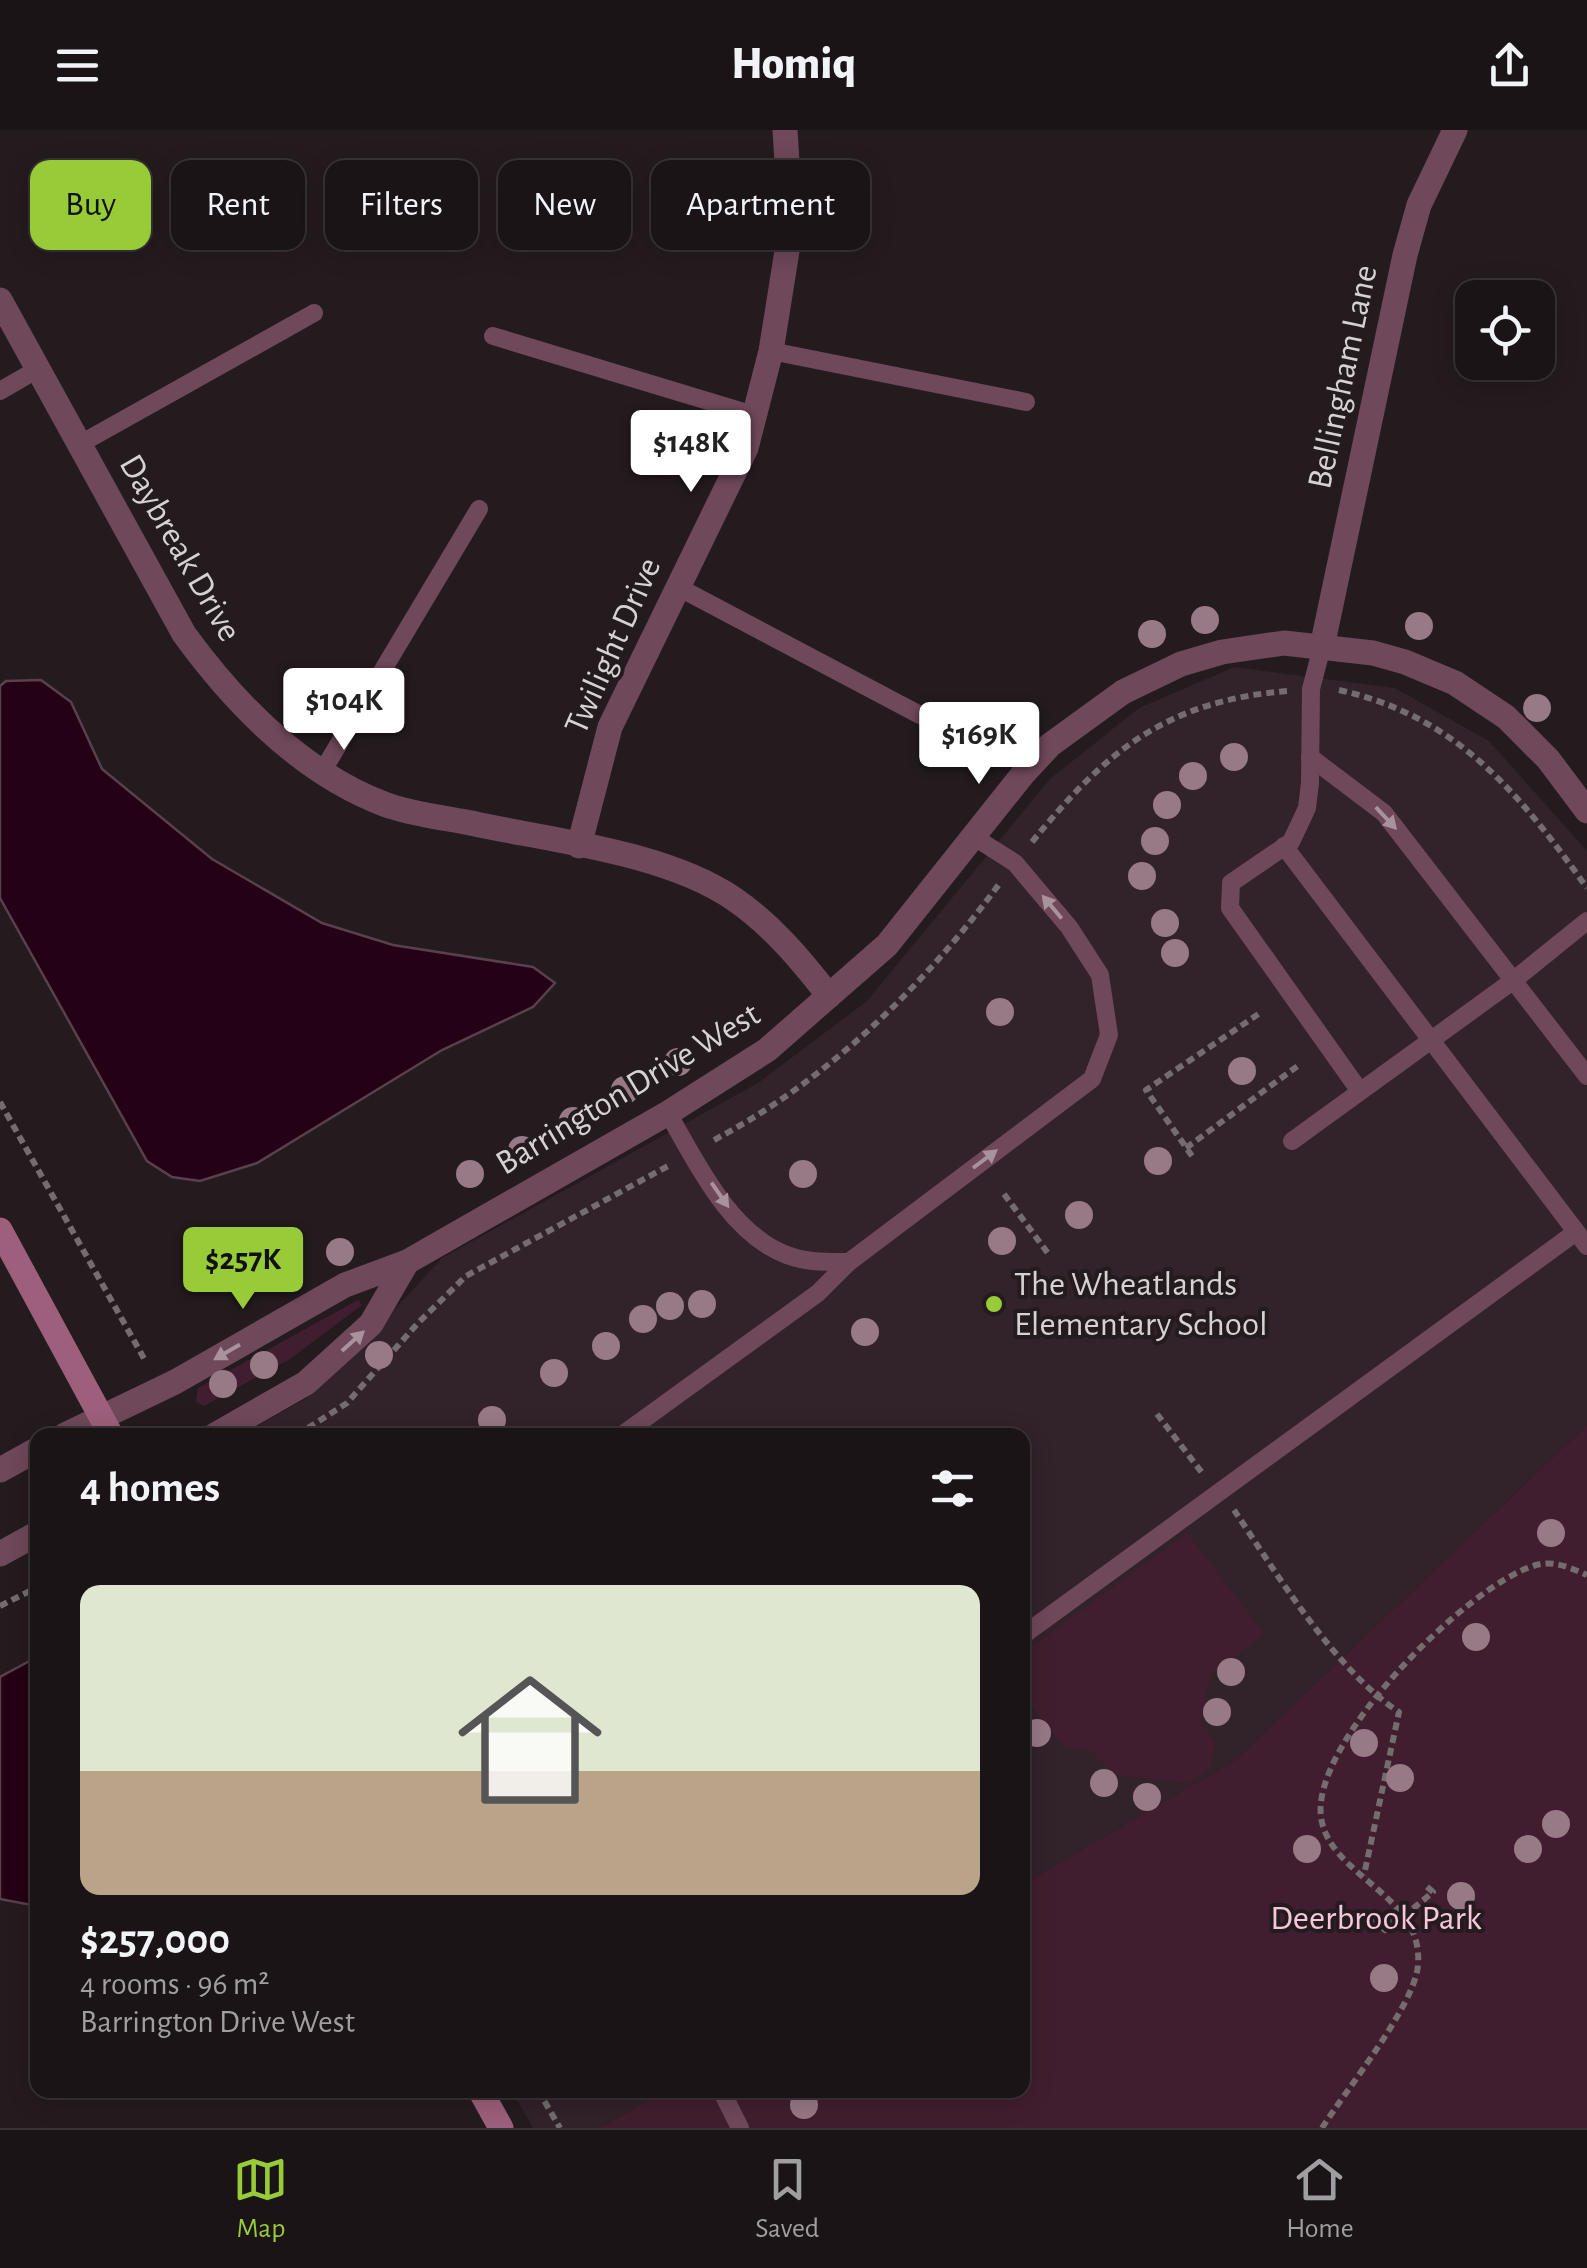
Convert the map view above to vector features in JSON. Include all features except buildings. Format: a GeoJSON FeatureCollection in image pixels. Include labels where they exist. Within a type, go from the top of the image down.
{"type":"FeatureCollection","features":[{"type":"Feature","properties":{"kind":"street","name":"Twilight Drive"},"geometry":{"type":"LineString","coordinates":[[579,846],[610,727],[746,448],[771,351],[792,226],[785,130]]}},
{"type":"Feature","properties":{"kind":"street","name":"Bellingham Lane"},"geometry":{"type":"LineString","coordinates":[[1322,647],[1405,255],[1419,205],[1455,130]]}},
{"type":"Feature","properties":{"kind":"street","name":"Daybreak Drive"},"geometry":{"type":"LineString","coordinates":[[0,300],[184,634],[221,685],[268,731],[322,772],[384,804],[665,865],[733,898],[789,946],[830,996]]}},
{"type":"Feature","properties":{"kind":"street","name":"Barrington Drive West"},"geometry":{"type":"LineString","coordinates":[[106,1426],[345,1284],[407,1262],[668,1112],[767,1050],[887,945],[1050,745],[1123,692],[1182,664],[1222,652],[1284,644],[1405,662],[1455,683],[1506,718],[1548,759],[1587,811]]}},
{"type":"Feature","properties":{"kind":"street"},"geometry":{"type":"LineString","coordinates":[[0,1230],[106,1426]]}},
{"type":"Feature","properties":{"kind":"street","name":"Barrington Drive West"},"geometry":{"type":"LineString","coordinates":[[227,1428],[306,1383],[371,1324],[407,1262]]}},
{"type":"Feature","properties":{"kind":"street"},"geometry":{"type":"LineString","coordinates":[[0,1470],[30,1453]]}},
{"type":"Feature","properties":{"kind":"street"},"geometry":{"type":"LineString","coordinates":[[0,1554],[30,1537]]}},
{"type":"Feature","properties":{"kind":"street"},"geometry":{"type":"LineString","coordinates":[[484,2098],[501,2128]]}},
{"type":"Feature","properties":{"kind":"lane"},"geometry":{"type":"LineString","coordinates":[[80,444],[314,313]]}},
{"type":"Feature","properties":{"kind":"lane"},"geometry":{"type":"LineString","coordinates":[[494,336],[754,415]]}},
{"type":"Feature","properties":{"kind":"lane"},"geometry":{"type":"LineString","coordinates":[[771,351],[1026,402]]}},
{"type":"Feature","properties":{"kind":"lane"},"geometry":{"type":"LineString","coordinates":[[0,390],[38,369]]}},
{"type":"Feature","properties":{"kind":"lane"},"geometry":{"type":"LineString","coordinates":[[322,772],[479,509]]}},
{"type":"Feature","properties":{"kind":"lane"},"geometry":{"type":"LineString","coordinates":[[676,586],[920,714]]}},
{"type":"Feature","properties":{"kind":"lane"},"geometry":{"type":"LineString","coordinates":[[1322,647],[1311,689],[1307,808],[1291,842],[1232,883],[1230,908],[1360,1090]]}},
{"type":"Feature","properties":{"kind":"lane"},"geometry":{"type":"LineString","coordinates":[[1310,757],[1384,814],[1587,1076]]}},
{"type":"Feature","properties":{"kind":"lane"},"geometry":{"type":"LineString","coordinates":[[632,1428],[818,1293],[849,1262],[1092,1079],[1110,1035],[1100,975],[1069,927],[1015,863],[974,837]]}},
{"type":"Feature","properties":{"kind":"lane"},"geometry":{"type":"LineString","coordinates":[[1030,1630],[1582,1238],[1284,846]]}},
{"type":"Feature","properties":{"kind":"lane"},"geometry":{"type":"LineString","coordinates":[[1292,1142],[1514,980],[1587,921]]}},
{"type":"Feature","properties":{"kind":"lane"},"geometry":{"type":"LineString","coordinates":[[668,1112],[734,1216],[758,1238],[786,1255],[817,1263],[849,1262]]}},
{"type":"Feature","properties":{"kind":"lane"},"geometry":{"type":"LineString","coordinates":[[726,2098],[740,2128]]}},
{"type":"Feature","properties":{"kind":"path"},"geometry":{"type":"LineString","coordinates":[[1036,837],[1111,758],[1164,720],[1242,694],[1264,693]]}},
{"type":"Feature","properties":{"kind":"path"},"geometry":{"type":"LineString","coordinates":[[1369,697],[1460,744],[1505,782],[1587,888]]}},
{"type":"Feature","properties":{"kind":"path"},"geometry":{"type":"LineString","coordinates":[[726,1134],[828,1065],[898,1002],[986,902]]}},
{"type":"Feature","properties":{"kind":"path"},"geometry":{"type":"LineString","coordinates":[[1192,1156],[1146,1090],[1260,1012]]}},
{"type":"Feature","properties":{"kind":"path"},"geometry":{"type":"LineString","coordinates":[[1186,1148],[1299,1066]]}},
{"type":"Feature","properties":{"kind":"path"},"geometry":{"type":"LineString","coordinates":[[0,1102],[150,1368]]}},
{"type":"Feature","properties":{"kind":"path"},"geometry":{"type":"LineString","coordinates":[[309,1428],[348,1404],[466,1276],[646,1178]]}},
{"type":"Feature","properties":{"kind":"path"},"geometry":{"type":"LineString","coordinates":[[1004,1194],[1050,1256]]}},
{"type":"Feature","properties":{"kind":"path"},"geometry":{"type":"LineString","coordinates":[[1157,1414],[1220,1494],[1298,1606],[1374,1696],[1398,1712],[1364,1875]]}},
{"type":"Feature","properties":{"kind":"path"},"geometry":{"type":"LineString","coordinates":[[1322,2128],[1409,1999],[1419,1960],[1415,1937],[1401,1915],[1338,1853],[1326,1833],[1321,1816],[1323,1792],[1332,1767],[1374,1696],[1499,1583],[1536,1565],[1549,1564],[1587,1575]]}},
{"type":"Feature","properties":{"kind":"path"},"geometry":{"type":"LineString","coordinates":[[0,1606],[30,1591]]}},
{"type":"Feature","properties":{"kind":"path"},"geometry":{"type":"LineString","coordinates":[[1369,1917],[1385,1930],[1433,1892],[1424,1884]]}},
{"type":"Feature","properties":{"kind":"path"},"geometry":{"type":"LineString","coordinates":[[543,2098],[560,2128]]}},
{"type":"Feature","properties":{"kind":"shaded area","name":"The Wheatlands Elementary School"},"geometry":{"type":"Polygon","coordinates":[[[1234,667],[1395,688],[1489,741],[1587,851],[1587,1425],[1234,1761],[1030,1880],[1030,1428],[253,1428],[305,1399],[358,1349],[442,1258],[758,1083],[867,1001],[1050,779],[1139,708],[1234,667]]]}},
{"type":"Feature","properties":{"kind":"shaded area"},"geometry":{"type":"Polygon","coordinates":[[[41,680],[71,702],[102,769],[212,859],[322,923],[393,945],[533,967],[555,983],[533,1007],[442,1050],[257,1163],[200,1181],[172,1177],[147,1161],[0,898],[0,686],[6,681],[41,680]]]}},
{"type":"Feature","properties":{"kind":"shaded area"},"geometry":{"type":"Polygon","coordinates":[[[30,1661],[30,1905],[0,1899],[0,1677],[30,1661]]]}},
{"type":"Feature","properties":{"kind":"shaded area"},"geometry":{"type":"Polygon","coordinates":[[[516,2098],[652,2098],[600,2128],[533,2128],[516,2098]]]}},
{"type":"Feature","properties":{"kind":"green space"},"geometry":{"type":"Polygon","coordinates":[[[358,1300],[362,1305],[290,1359],[204,1406],[196,1402],[198,1388],[358,1300]]]}},
{"type":"Feature","properties":{"kind":"green space","name":"Deerbrook Park"},"geometry":{"type":"Polygon","coordinates":[[[1587,1425],[1587,2128],[600,2128],[652,2098],[1030,2098],[1030,1880],[1234,1761],[1587,1425]]]}},
{"type":"Feature","properties":{"kind":"green space"},"geometry":{"type":"Polygon","coordinates":[[[1187,1533],[1265,1634],[1210,1675],[1201,1723],[1216,1743],[1210,1767],[1190,1783],[1113,1775],[1092,1751],[1063,1746],[1030,1704],[1030,1648],[1187,1533]]]}},
{"type":"Feature","properties":{"kind":"place","name":"The Wheatlands Elementary School"},"geometry":{"type":"Point","coordinates":[994,1304]}}]}
